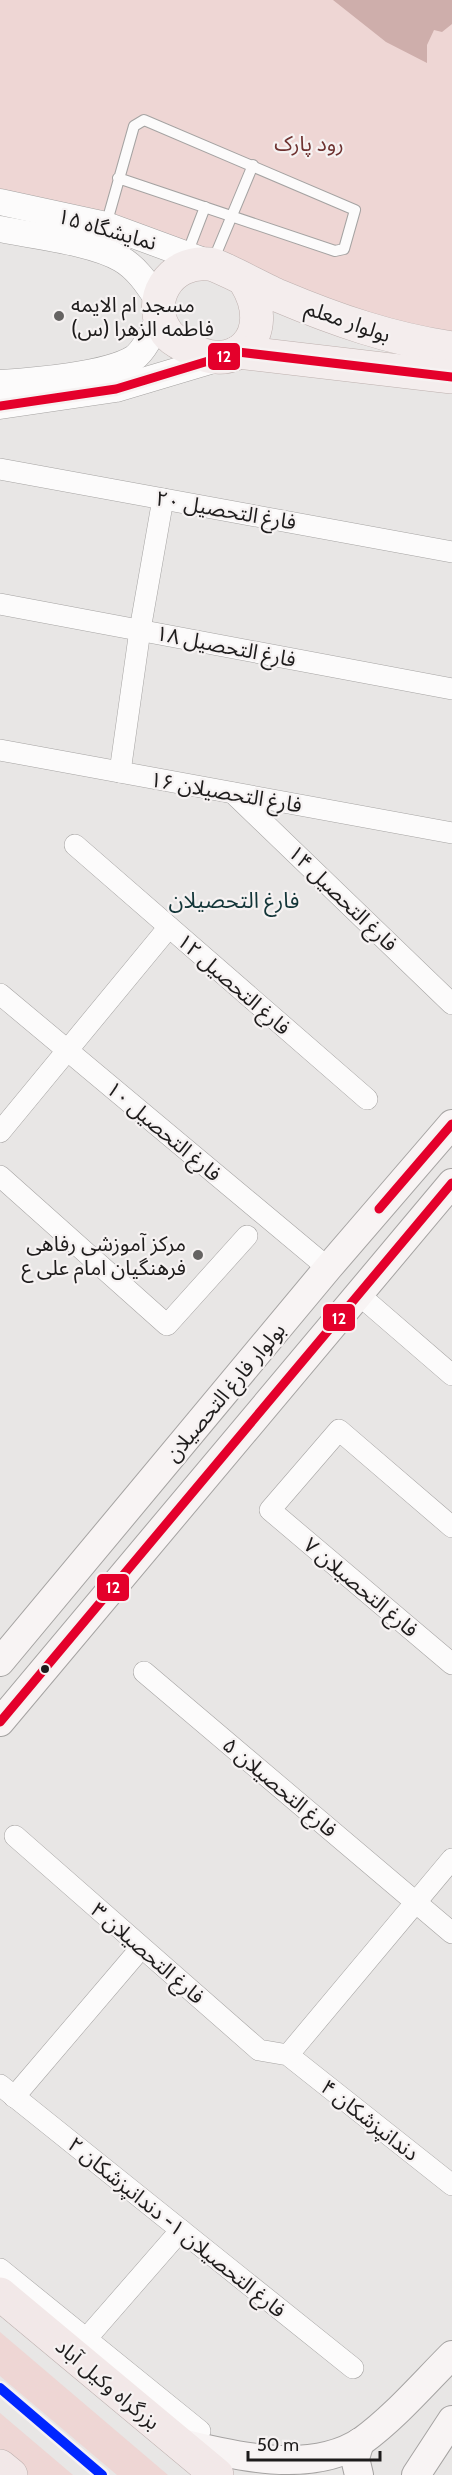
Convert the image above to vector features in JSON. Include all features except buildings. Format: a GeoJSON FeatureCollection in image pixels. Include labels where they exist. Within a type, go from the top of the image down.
{"type":"FeatureCollection","features":[{"type":"Feature","properties":{"kind":"highway","name":"بزرگراه وکیل آباد"},"geometry":{"type":"LineString","coordinates":[[0,2294],[51,2324],[189,2437],[217,2475]]}},
{"type":"Feature","properties":{"kind":"highway"},"geometry":{"type":"LineString","coordinates":[[0,2466],[11,2475]]}},
{"type":"Feature","properties":{"kind":"main road"},"geometry":{"type":"LineString","coordinates":[[199,259],[246,283],[257,300],[259,320],[251,339],[229,355],[201,357],[168,335],[158,309],[165,282],[178,270],[194,264],[199,259]]}},
{"type":"Feature","properties":{"kind":"main road","name":"بولوار معلم"},"geometry":{"type":"LineString","coordinates":[[246,283],[339,321],[410,342],[452,348]]}},
{"type":"Feature","properties":{"kind":"main road","name":"بولوار معلم"},"geometry":{"type":"LineString","coordinates":[[229,355],[452,377]]}},
{"type":"Feature","properties":{"kind":"main road","name":"بولوار فارغ التحصیلان"},"geometry":{"type":"LineString","coordinates":[[0,1662],[328,1268],[452,1124]]}},
{"type":"Feature","properties":{"kind":"main road","name":"بولوار فارغ التحصیلان"},"geometry":{"type":"LineString","coordinates":[[0,1722],[357,1293],[452,1183]]}},
{"type":"Feature","properties":{"kind":"main road"},"geometry":{"type":"LineString","coordinates":[[328,1268],[357,1293]]}},
{"type":"Feature","properties":{"kind":"main road"},"geometry":{"type":"LineString","coordinates":[[189,2437],[244,2456],[293,2463],[332,2454],[360,2442],[452,2355]]}},
{"type":"Feature","properties":{"kind":"main road"},"geometry":{"type":"LineString","coordinates":[[416,2475],[452,2420]]}},
{"type":"Feature","properties":{"kind":"main road"},"geometry":{"type":"LineString","coordinates":[[359,2475],[355,2458],[360,2442]]}},
{"type":"Feature","properties":{"kind":"street","name":"نمایشگاه ۱۵"},"geometry":{"type":"LineString","coordinates":[[0,202],[106,225],[199,259]]}},
{"type":"Feature","properties":{"kind":"street","name":"نمایشگاه ۱۵"},"geometry":{"type":"LineString","coordinates":[[0,230],[93,248],[121,259],[143,277],[158,309]]}},
{"type":"Feature","properties":{"kind":"street"},"geometry":{"type":"LineString","coordinates":[[0,383],[111,367],[135,357],[148,341],[158,309]]}},
{"type":"Feature","properties":{"kind":"street"},"geometry":{"type":"LineString","coordinates":[[0,406],[116,389],[229,355]]}},
{"type":"Feature","properties":{"kind":"street","name":"فارغ التحصیل ۲۰"},"geometry":{"type":"LineString","coordinates":[[0,469],[452,552]]}},
{"type":"Feature","properties":{"kind":"street"},"geometry":{"type":"LineString","coordinates":[[120,772],[140,630],[163,499]]}},
{"type":"Feature","properties":{"kind":"street","name":"فارغ التحصیل ۱۸"},"geometry":{"type":"LineString","coordinates":[[0,604],[452,689]]}},
{"type":"Feature","properties":{"kind":"street","name":"فارغ التحصیلان ۱۶"},"geometry":{"type":"LineString","coordinates":[[0,750],[452,833]]}},
{"type":"Feature","properties":{"kind":"street","name":"فارغ التحصیل ۱۴"},"geometry":{"type":"LineString","coordinates":[[233,793],[452,1004]]}},
{"type":"Feature","properties":{"kind":"street","name":"فارغ التحصیل ۱۲"},"geometry":{"type":"LineString","coordinates":[[75,845],[367,1099]]}},
{"type":"Feature","properties":{"kind":"street"},"geometry":{"type":"LineString","coordinates":[[0,1132],[169,927]]}},
{"type":"Feature","properties":{"kind":"street","name":"فارغ التحصیل ۱۰"},"geometry":{"type":"LineString","coordinates":[[0,994],[328,1268]]}},
{"type":"Feature","properties":{"kind":"street"},"geometry":{"type":"LineString","coordinates":[[0,1176],[168,1325],[247,1236]]}},
{"type":"Feature","properties":{"kind":"street"},"geometry":{"type":"LineString","coordinates":[[357,1293],[452,1375]]}},
{"type":"Feature","properties":{"kind":"street","name":"فارغ التحصیلان ۷"},"geometry":{"type":"LineString","coordinates":[[452,1527],[339,1430],[270,1510],[452,1664]]}},
{"type":"Feature","properties":{"kind":"street","name":"فارغ التحصیلان ۵"},"geometry":{"type":"LineString","coordinates":[[144,1672],[452,1933]]}},
{"type":"Feature","properties":{"kind":"street","name":"فارغ التحصیلان ۳"},"geometry":{"type":"LineString","coordinates":[[15,1836],[259,2050],[288,2055]]}},
{"type":"Feature","properties":{"kind":"street"},"geometry":{"type":"LineString","coordinates":[[288,2055],[452,1859]]}},
{"type":"Feature","properties":{"kind":"street"},"geometry":{"type":"LineString","coordinates":[[7,2091],[141,1947]]}},
{"type":"Feature","properties":{"kind":"street","name":"دندانپزشکان ۴"},"geometry":{"type":"LineString","coordinates":[[288,2055],[452,2185]]}},
{"type":"Feature","properties":{"kind":"street","name":"فارغ التحصیلان ۱- دندانپزشکان ۲"},"geometry":{"type":"LineString","coordinates":[[7,2091],[353,2368]]}},
{"type":"Feature","properties":{"kind":"street"},"geometry":{"type":"LineString","coordinates":[[86,2338],[181,2230]]}},
{"type":"Feature","properties":{"kind":"street"},"geometry":{"type":"LineString","coordinates":[[0,2269],[51,2324],[86,2338],[189,2437]]}},
{"type":"Feature","properties":{"kind":"lane"},"geometry":{"type":"LineString","coordinates":[[106,225],[118,177],[134,126],[144,120],[352,206],[355,210],[345,249],[335,251],[118,177]]}},
{"type":"Feature","properties":{"kind":"lane"},"geometry":{"type":"LineString","coordinates":[[199,259],[232,216],[253,165]]}},
{"type":"Feature","properties":{"kind":"lane"},"geometry":{"type":"LineString","coordinates":[[199,259],[205,207]]}},
{"type":"Feature","properties":{"kind":"green space","name":"رود پارک"},"geometry":{"type":"Polygon","coordinates":[[[0,0],[452,0],[452,333],[406,330],[0,191],[0,0]]]}},
{"type":"Feature","properties":{"kind":"green space"},"geometry":{"type":"Polygon","coordinates":[[[0,2332],[168,2475],[117,2475],[0,2376],[0,2332]]]}},
{"type":"Feature","properties":{"kind":"green space"},"geometry":{"type":"Polygon","coordinates":[[[0,2413],[73,2475],[21,2475],[0,2458],[0,2413]]]}},
{"type":"Feature","properties":{"kind":"shaded area"},"geometry":{"type":"Polygon","coordinates":[[[333,0],[452,0],[452,24],[442,32],[434,30],[427,45],[427,63],[386,42],[333,0]]]}},
{"type":"Feature","properties":{"kind":"transit line","name":"12"},"geometry":{"type":"LineString","coordinates":[[0,406],[116,389],[238,352],[452,377]]}},
{"type":"Feature","properties":{"kind":"transit line","name":"12"},"geometry":{"type":"LineString","coordinates":[[379,1209],[452,1124]]}},
{"type":"Feature","properties":{"kind":"transit line","name":"12"},"geometry":{"type":"LineString","coordinates":[[0,1722],[452,1183]]}},
{"type":"Feature","properties":{"kind":"transit line"},"geometry":{"type":"LineString","coordinates":[[0,2388],[102,2475]]}},
{"type":"Feature","properties":{"kind":"place","name":"مسجد ام الایمه فاطمه الزهرا (س)"},"geometry":{"type":"Point","coordinates":[59,316]}},
{"type":"Feature","properties":{"kind":"place","name":"مرکز آموزشی رفاهی فرهنگیان امام علی ع"},"geometry":{"type":"Point","coordinates":[198,1255]}},
{"type":"Feature","properties":{"kind":"district","name":"فارغ التحصیلان"},"geometry":{"type":"Point","coordinates":[234,900]}}]}
